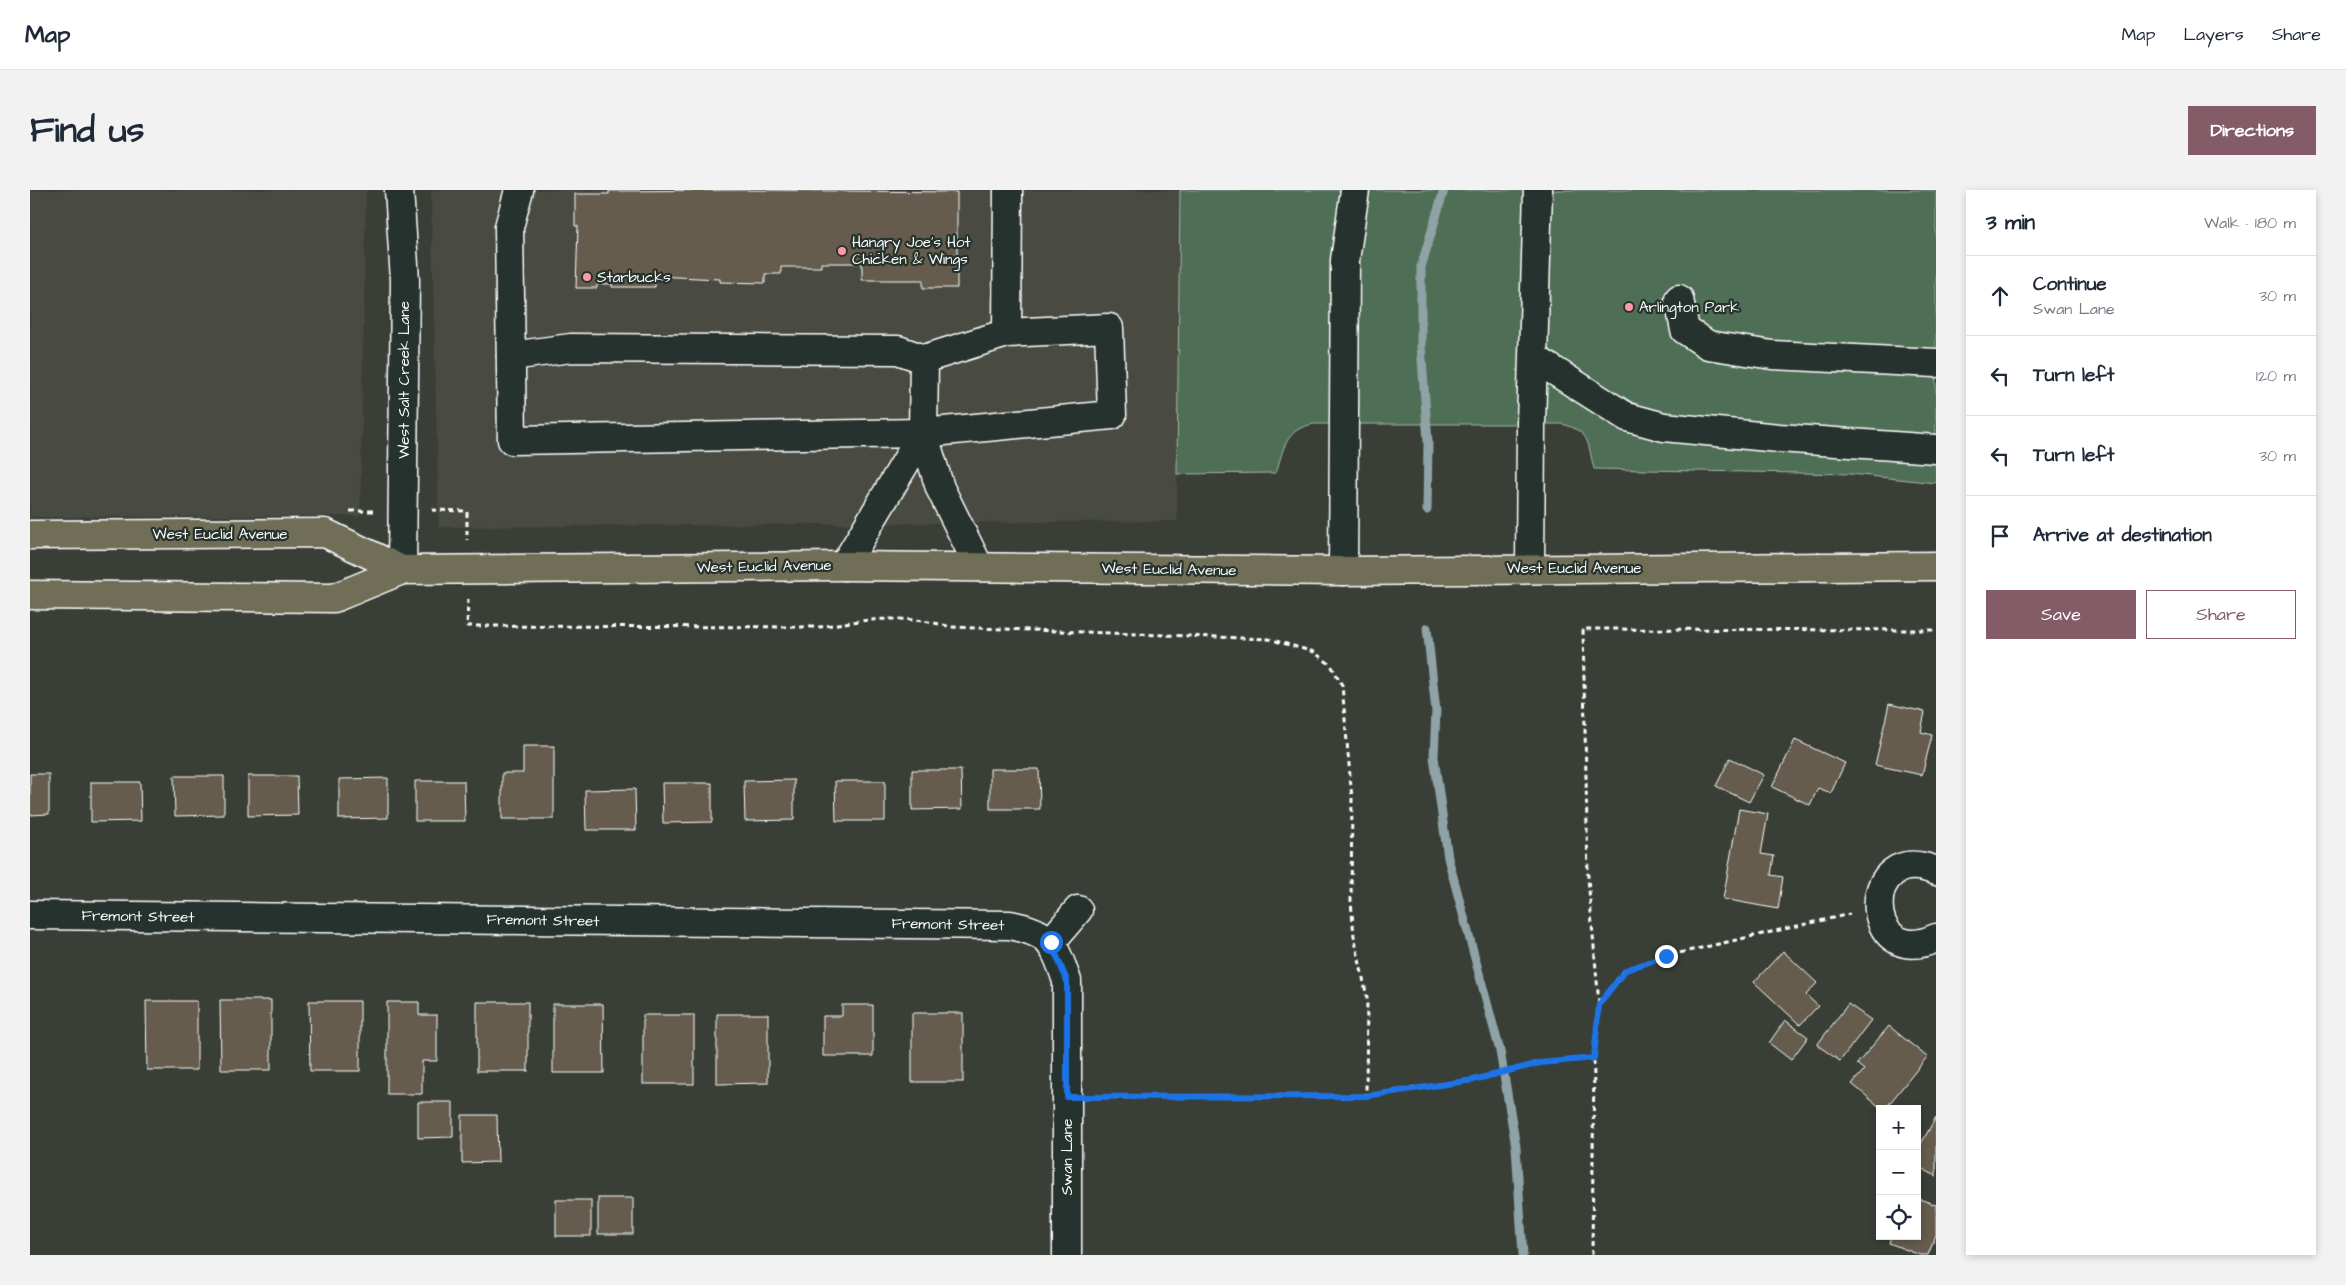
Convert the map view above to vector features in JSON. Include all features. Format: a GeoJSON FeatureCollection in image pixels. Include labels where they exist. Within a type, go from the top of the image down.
{"type":"FeatureCollection","features":[{"type":"Feature","properties":{"kind":"main road","name":"West Euclid Avenue"},"geometry":{"type":"LineString","coordinates":[[30,535],[326,533],[402,570]]}},
{"type":"Feature","properties":{"kind":"main road","name":"West Euclid Avenue"},"geometry":{"type":"LineString","coordinates":[[30,595],[334,598],[402,570],[844,566],[1343,571],[1936,566]]}},
{"type":"Feature","properties":{"kind":"street","name":"West Salt Creek Lane"},"geometry":{"type":"LineString","coordinates":[[399,190],[405,280],[402,570]]}},
{"type":"Feature","properties":{"kind":"street"},"geometry":{"type":"LineString","coordinates":[[511,356],[581,348],[898,350],[924,359],[1007,333],[1109,328],[1112,415],[923,433],[512,440],[509,227],[519,190]]}},
{"type":"Feature","properties":{"kind":"street"},"geometry":{"type":"LineString","coordinates":[[1007,333],[1008,190]]}},
{"type":"Feature","properties":{"kind":"street"},"geometry":{"type":"LineString","coordinates":[[1343,571],[1344,260],[1355,190]]}},
{"type":"Feature","properties":{"kind":"street"},"geometry":{"type":"LineString","coordinates":[[1530,569],[1538,190]]}},
{"type":"Feature","properties":{"kind":"street"},"geometry":{"type":"LineString","coordinates":[[1679,299],[1685,330],[1708,345],[1772,355],[1936,363]]}},
{"type":"Feature","properties":{"kind":"street"},"geometry":{"type":"LineString","coordinates":[[1534,358],[1627,417],[1664,427],[1779,438],[1936,449]]}},
{"type":"Feature","properties":{"kind":"street"},"geometry":{"type":"LineString","coordinates":[[924,359],[923,433],[940,488],[979,567]]}},
{"type":"Feature","properties":{"kind":"street"},"geometry":{"type":"LineString","coordinates":[[844,566],[923,433]]}},
{"type":"Feature","properties":{"kind":"street"},"geometry":{"type":"LineString","coordinates":[[1936,872],[1914,866],[1902,869],[1891,875],[1882,885],[1878,898],[1878,908],[1882,924],[1890,934],[1901,941],[1914,944],[1927,943],[1936,938]]}},
{"type":"Feature","properties":{"kind":"street"},"geometry":{"type":"LineString","coordinates":[[1051,942],[1078,910]]}},
{"type":"Feature","properties":{"kind":"street","name":"Fremont Street"},"geometry":{"type":"LineString","coordinates":[[30,915],[1010,925],[1033,929],[1051,942]]}},
{"type":"Feature","properties":{"kind":"street","name":"Swan Lane"},"geometry":{"type":"LineString","coordinates":[[1051,942],[1067,981],[1067,1255]]}},
{"type":"Feature","properties":{"kind":"path"},"geometry":{"type":"LineString","coordinates":[[468,614],[467,626],[820,627],[866,619],[927,620],[951,627],[1268,640],[1314,652],[1332,665],[1342,685],[1352,799],[1350,901],[1354,936],[1367,997],[1366,1096]]}},
{"type":"Feature","properties":{"kind":"path"},"geometry":{"type":"LineString","coordinates":[[1592,1255],[1594,1058],[1599,1004],[1588,878],[1583,629],[1936,630]]}},
{"type":"Feature","properties":{"kind":"path"},"geometry":{"type":"LineString","coordinates":[[1599,1004],[1626,970],[1658,958],[1878,908]]}},
{"type":"Feature","properties":{"kind":"path"},"geometry":{"type":"LineString","coordinates":[[1067,1097],[1366,1096],[1473,1080],[1540,1063],[1594,1058]]}},
{"type":"Feature","properties":{"kind":"shaded area"},"geometry":{"type":"Polygon","coordinates":[[[30,190],[366,190],[360,516],[30,517],[30,190]]]}},
{"type":"Feature","properties":{"kind":"shaded area"},"geometry":{"type":"Polygon","coordinates":[[[431,190],[1180,190],[1177,521],[439,527],[431,190]]]}},
{"type":"Feature","properties":{"kind":"green space","name":"Arlington Park"},"geometry":{"type":"Polygon","coordinates":[[[1180,190],[1936,190],[1936,483],[1851,474],[1594,469],[1586,439],[1578,431],[1562,424],[1314,424],[1297,430],[1291,435],[1284,448],[1276,473],[1177,474],[1180,190]]]}},
{"type":"Feature","properties":{"kind":"building"},"geometry":{"type":"Polygon","coordinates":[[[609,191],[957,192],[957,288],[923,288],[923,280],[862,280],[862,263],[821,263],[821,267],[781,267],[781,274],[765,274],[765,283],[720,282],[720,279],[655,276],[655,287],[612,287],[612,284],[597,284],[597,288],[576,288],[578,226],[575,226],[575,194],[609,194],[609,191]]]}},
{"type":"Feature","properties":{"kind":"building"},"geometry":{"type":"Polygon","coordinates":[[[1889,704],[1925,712],[1921,732],[1932,735],[1922,775],[1875,765],[1889,704]]]}},
{"type":"Feature","properties":{"kind":"building"},"geometry":{"type":"Polygon","coordinates":[[[1795,740],[1845,763],[1831,793],[1818,788],[1810,805],[1772,787],[1795,740]]]}},
{"type":"Feature","properties":{"kind":"building"},"geometry":{"type":"Polygon","coordinates":[[[523,746],[554,746],[554,819],[502,819],[502,773],[523,773],[523,746]]]}},
{"type":"Feature","properties":{"kind":"building"},"geometry":{"type":"Polygon","coordinates":[[[1730,758],[1764,775],[1749,802],[1716,786],[1730,758]]]}},
{"type":"Feature","properties":{"kind":"building"},"geometry":{"type":"Polygon","coordinates":[[[990,769],[1039,769],[1040,809],[990,809],[990,769]]]}},
{"type":"Feature","properties":{"kind":"building"},"geometry":{"type":"Polygon","coordinates":[[[912,770],[961,770],[962,809],[912,810],[912,770]]]}},
{"type":"Feature","properties":{"kind":"building"},"geometry":{"type":"Polygon","coordinates":[[[30,774],[49,774],[49,814],[30,815],[30,774]]]}},
{"type":"Feature","properties":{"kind":"building"},"geometry":{"type":"Polygon","coordinates":[[[174,776],[224,776],[224,815],[175,816],[174,776]]]}},
{"type":"Feature","properties":{"kind":"building"},"geometry":{"type":"Polygon","coordinates":[[[248,776],[297,776],[298,815],[248,816],[248,776]]]}},
{"type":"Feature","properties":{"kind":"building"},"geometry":{"type":"Polygon","coordinates":[[[388,778],[388,818],[339,819],[339,779],[388,778]]]}},
{"type":"Feature","properties":{"kind":"building"},"geometry":{"type":"Polygon","coordinates":[[[794,780],[794,820],[745,821],[744,781],[794,780]]]}},
{"type":"Feature","properties":{"kind":"building"},"geometry":{"type":"Polygon","coordinates":[[[415,781],[464,781],[465,821],[415,821],[415,781]]]}},
{"type":"Feature","properties":{"kind":"building"},"geometry":{"type":"Polygon","coordinates":[[[835,781],[885,781],[885,821],[836,821],[835,781]]]}},
{"type":"Feature","properties":{"kind":"building"},"geometry":{"type":"Polygon","coordinates":[[[91,782],[140,782],[141,821],[91,822],[91,782]]]}},
{"type":"Feature","properties":{"kind":"building"},"geometry":{"type":"Polygon","coordinates":[[[662,783],[712,783],[712,822],[663,823],[662,783]]]}},
{"type":"Feature","properties":{"kind":"building"},"geometry":{"type":"Polygon","coordinates":[[[635,789],[636,830],[586,830],[585,790],[635,789]]]}},
{"type":"Feature","properties":{"kind":"building"},"geometry":{"type":"Polygon","coordinates":[[[1739,809],[1768,814],[1761,854],[1774,856],[1771,875],[1783,877],[1778,909],[1723,899],[1739,809]]]}},
{"type":"Feature","properties":{"kind":"building"},"geometry":{"type":"Polygon","coordinates":[[[1783,951],[1817,983],[1806,995],[1818,1006],[1800,1025],[1754,982],[1783,951]]]}},
{"type":"Feature","properties":{"kind":"building"},"geometry":{"type":"Polygon","coordinates":[[[220,1000],[271,1000],[271,1070],[221,1070],[220,1000]]]}},
{"type":"Feature","properties":{"kind":"building"},"geometry":{"type":"Polygon","coordinates":[[[146,1001],[197,1001],[197,1070],[147,1070],[146,1001]]]}},
{"type":"Feature","properties":{"kind":"building"},"geometry":{"type":"Polygon","coordinates":[[[309,1001],[360,1001],[360,1071],[310,1071],[309,1001]]]}},
{"type":"Feature","properties":{"kind":"building"},"geometry":{"type":"Polygon","coordinates":[[[387,1002],[419,1002],[419,1015],[437,1015],[437,1061],[422,1061],[422,1094],[387,1094],[387,1002]]]}},
{"type":"Feature","properties":{"kind":"building"},"geometry":{"type":"Polygon","coordinates":[[[477,1002],[528,1002],[528,1071],[477,1071],[477,1002]]]}},
{"type":"Feature","properties":{"kind":"building"},"geometry":{"type":"Polygon","coordinates":[[[553,1004],[603,1004],[604,1073],[553,1073],[553,1004]]]}},
{"type":"Feature","properties":{"kind":"building"},"geometry":{"type":"Polygon","coordinates":[[[1848,1004],[1871,1020],[1840,1061],[1817,1045],[1848,1004]]]}},
{"type":"Feature","properties":{"kind":"building"},"geometry":{"type":"Polygon","coordinates":[[[842,1005],[873,1005],[873,1056],[823,1056],[823,1016],[842,1016],[842,1005]]]}},
{"type":"Feature","properties":{"kind":"building"},"geometry":{"type":"Polygon","coordinates":[[[912,1013],[963,1013],[963,1082],[912,1082],[912,1013]]]}},
{"type":"Feature","properties":{"kind":"building"},"geometry":{"type":"Polygon","coordinates":[[[717,1014],[768,1014],[768,1083],[717,1084],[717,1014]]]}},
{"type":"Feature","properties":{"kind":"building"},"geometry":{"type":"Polygon","coordinates":[[[643,1015],[694,1015],[694,1084],[643,1084],[643,1015]]]}},
{"type":"Feature","properties":{"kind":"building"},"geometry":{"type":"Polygon","coordinates":[[[1785,1020],[1808,1037],[1791,1060],[1769,1043],[1785,1020]]]}},
{"type":"Feature","properties":{"kind":"building"},"geometry":{"type":"Polygon","coordinates":[[[1889,1026],[1927,1057],[1888,1105],[1877,1105],[1852,1084],[1864,1070],[1857,1064],[1889,1026]]]}},
{"type":"Feature","properties":{"kind":"building"},"geometry":{"type":"Polygon","coordinates":[[[418,1102],[453,1102],[453,1137],[418,1138],[418,1102]]]}},
{"type":"Feature","properties":{"kind":"building"},"geometry":{"type":"Polygon","coordinates":[[[462,1115],[497,1115],[498,1162],[462,1163],[462,1115]]]}},
{"type":"Feature","properties":{"kind":"building"},"geometry":{"type":"Polygon","coordinates":[[[1936,1117],[1936,1176],[1921,1168],[1921,1144],[1936,1117]]]}},
{"type":"Feature","properties":{"kind":"building"},"geometry":{"type":"Polygon","coordinates":[[[598,1198],[633,1198],[633,1234],[598,1234],[598,1198]]]}},
{"type":"Feature","properties":{"kind":"building"},"geometry":{"type":"Polygon","coordinates":[[[1921,1199],[1936,1205],[1936,1235],[1928,1255],[1920,1255],[1889,1243],[1890,1240],[1921,1240],[1921,1199]]]}},
{"type":"Feature","properties":{"kind":"building"},"geometry":{"type":"Polygon","coordinates":[[[556,1200],[591,1200],[591,1236],[556,1236],[556,1200]]]}},
{"type":"Feature","properties":{"kind":"waterway"},"geometry":{"type":"LineString","coordinates":[[1427,510],[1428,442],[1421,345],[1421,267],[1444,190]]}},
{"type":"Feature","properties":{"kind":"waterway"},"geometry":{"type":"LineString","coordinates":[[1427,628],[1436,711],[1434,757],[1448,858],[1500,1051],[1516,1147],[1523,1255]]}},
{"type":"Feature","properties":{"kind":"place","name":"Hangry Joe's Hot Chicken & Wings"},"geometry":{"type":"Point","coordinates":[842,251]}},
{"type":"Feature","properties":{"kind":"place","name":"Starbucks"},"geometry":{"type":"Point","coordinates":[587,277]}},
{"type":"Feature","properties":{"kind":"place","name":"Arlington Park"},"geometry":{"type":"Point","coordinates":[1629,307]}},
{"type":"Feature","properties":{"kind":"route"},"geometry":{"type":"LineString","coordinates":[[1051,942],[1067,981],[1067,1097],[1366,1096],[1473,1080],[1540,1063],[1594,1058],[1599,1004],[1626,970],[1666,956]]}}]}
